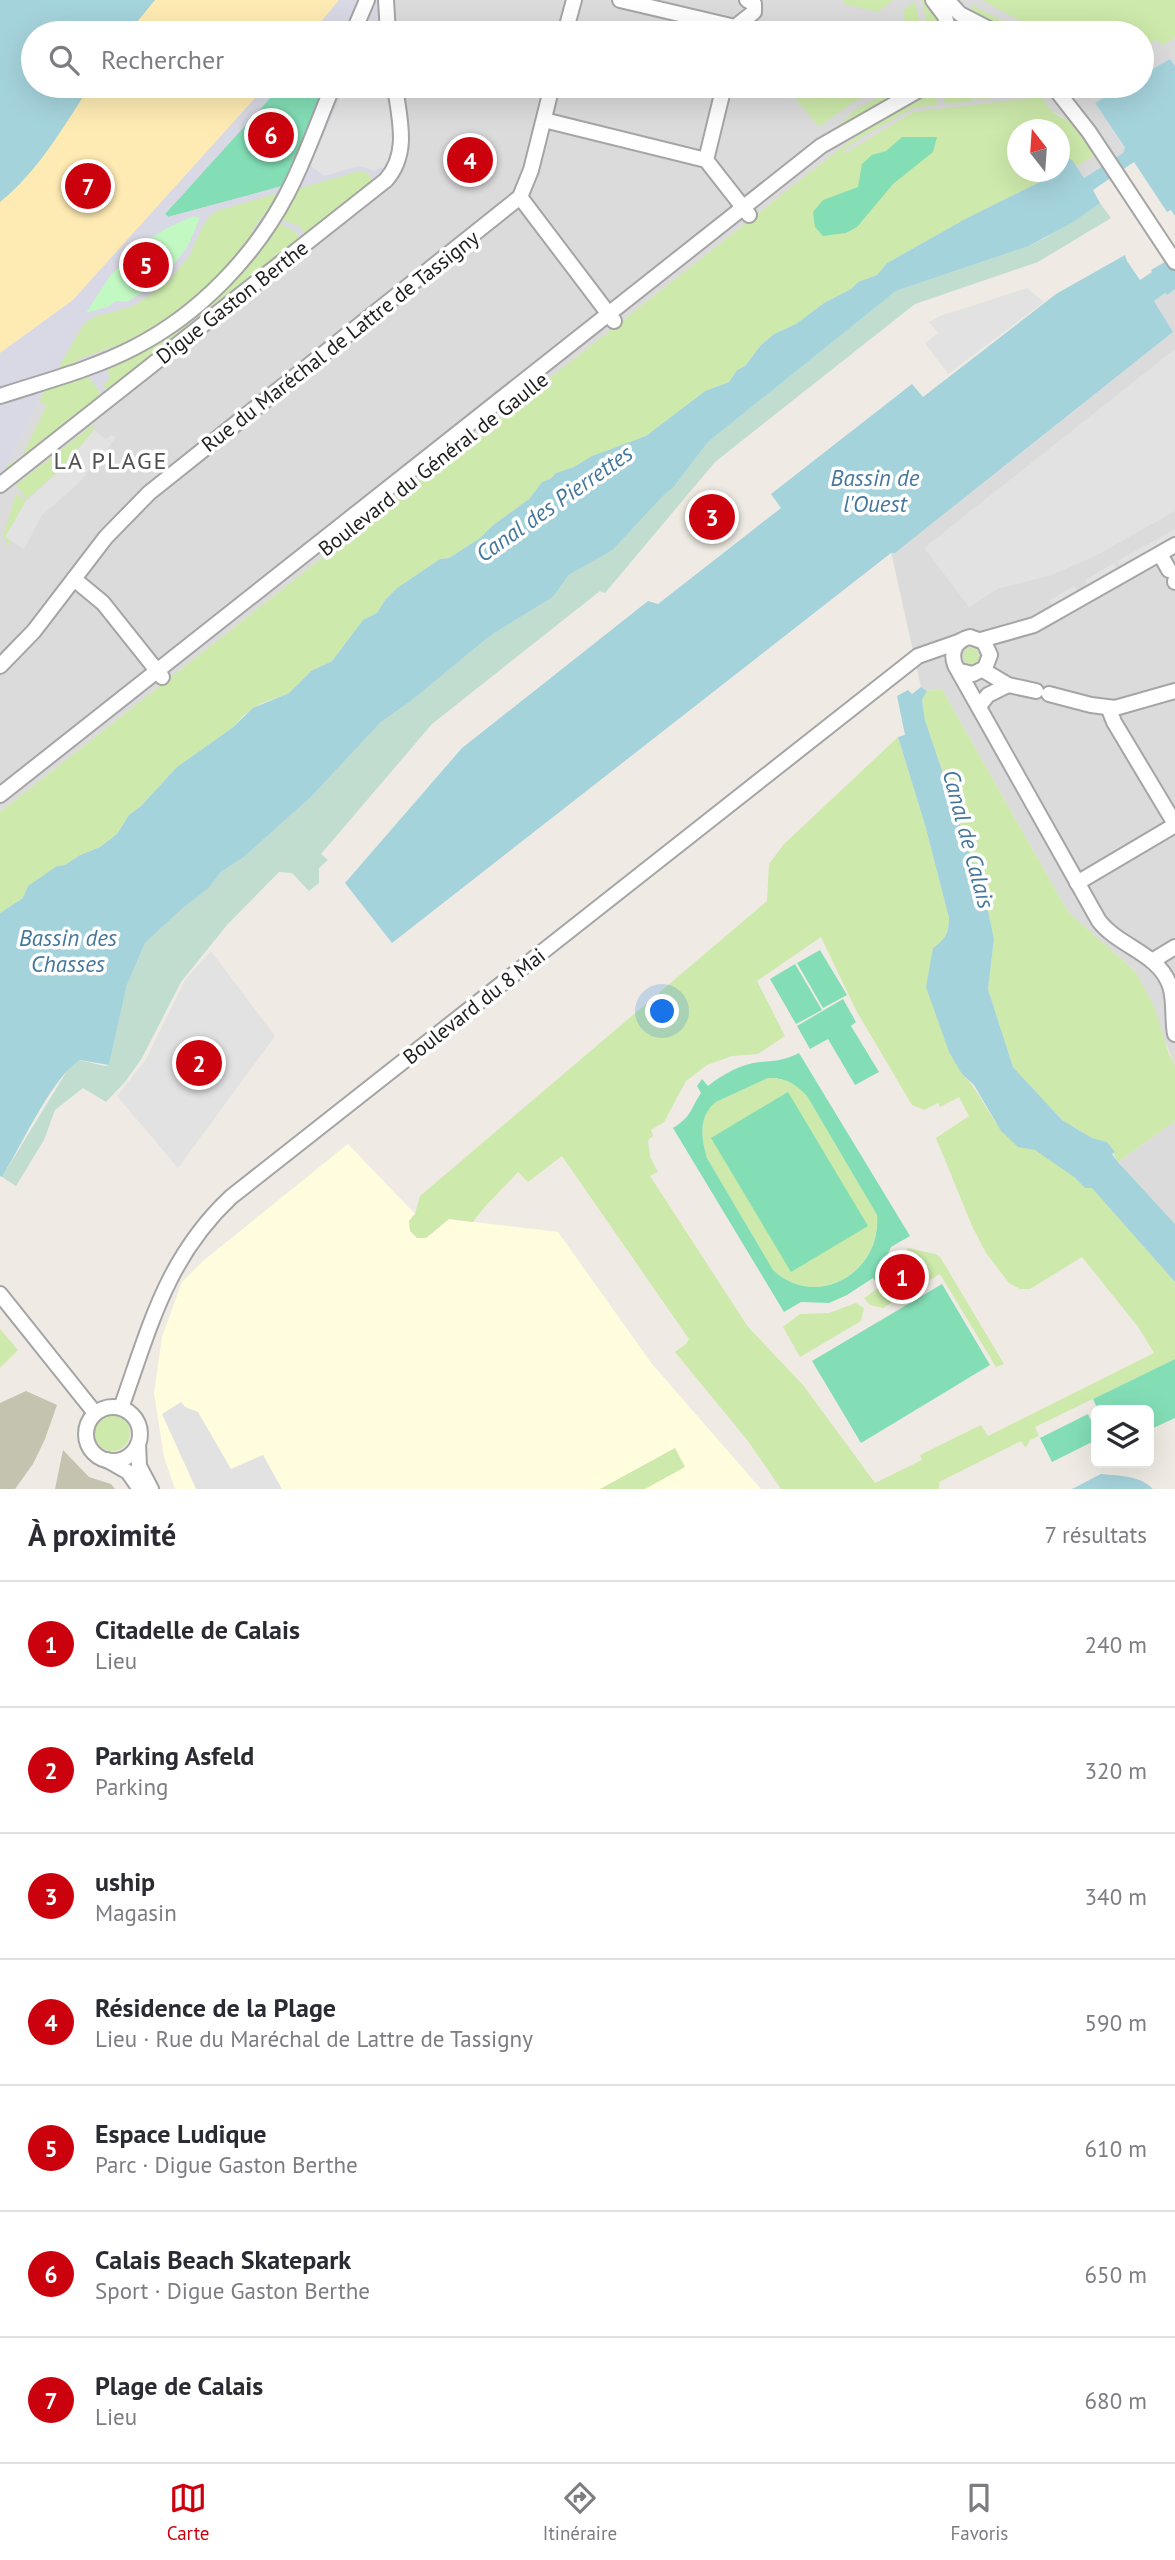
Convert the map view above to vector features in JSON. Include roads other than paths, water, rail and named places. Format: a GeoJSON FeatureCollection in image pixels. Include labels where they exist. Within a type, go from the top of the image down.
{"type":"FeatureCollection","features":[{"type":"Feature","properties":{"kind":"street"},"geometry":{"type":"LineString","coordinates":[[358,21],[367,0]]}},
{"type":"Feature","properties":{"kind":"street"},"geometry":{"type":"LineString","coordinates":[[386,0],[387,21]]}},
{"type":"Feature","properties":{"kind":"street"},"geometry":{"type":"LineString","coordinates":[[568,21],[574,0]]}},
{"type":"Feature","properties":{"kind":"street"},"geometry":{"type":"LineString","coordinates":[[620,0],[709,21]]}},
{"type":"Feature","properties":{"kind":"street"},"geometry":{"type":"LineString","coordinates":[[743,21],[754,12],[754,4],[747,0]]}},
{"type":"Feature","properties":{"kind":"street"},"geometry":{"type":"LineString","coordinates":[[933,0],[943,12],[946,21]]}},
{"type":"Feature","properties":{"kind":"street"},"geometry":{"type":"LineString","coordinates":[[947,0],[961,13],[975,21]]}},
{"type":"Feature","properties":{"kind":"street"},"geometry":{"type":"LineString","coordinates":[[950,21],[951,16],[961,13]]}},
{"type":"Feature","properties":{"kind":"street","name":"Digue Gaston Berthe"},"geometry":{"type":"LineString","coordinates":[[0,396],[87,368],[136,346],[173,324],[215,289],[245,257],[281,205],[328,98]]}},
{"type":"Feature","properties":{"kind":"street","name":"Digue Gaston Berthe"},"geometry":{"type":"LineString","coordinates":[[0,485],[386,180],[397,165],[402,147],[396,98]]}},
{"type":"Feature","properties":{"kind":"street"},"geometry":{"type":"LineString","coordinates":[[549,98],[528,178],[520,197],[611,317]]}},
{"type":"Feature","properties":{"kind":"street"},"geometry":{"type":"LineString","coordinates":[[706,160],[721,98]]}},
{"type":"Feature","properties":{"kind":"street","name":"Boulevard du Général de Gaulle"},"geometry":{"type":"LineString","coordinates":[[0,805],[160,674],[746,211],[833,138],[905,98]]}},
{"type":"Feature","properties":{"kind":"street"},"geometry":{"type":"LineString","coordinates":[[1062,98],[1100,147],[1175,262]]}},
{"type":"Feature","properties":{"kind":"street"},"geometry":{"type":"LineString","coordinates":[[544,120],[706,160],[746,211]]}},
{"type":"Feature","properties":{"kind":"street","name":"Rue du Maréchal de Lattre de Tassigny"},"geometry":{"type":"LineString","coordinates":[[0,666],[34,631],[114,528],[163,481],[520,197]]}},
{"type":"Feature","properties":{"kind":"street"},"geometry":{"type":"LineString","coordinates":[[957,668],[969,674],[986,664],[1034,625],[1175,545]]}},
{"type":"Feature","properties":{"kind":"street"},"geometry":{"type":"LineString","coordinates":[[1160,554],[1173,578]]}},
{"type":"Feature","properties":{"kind":"street"},"geometry":{"type":"LineString","coordinates":[[74,579],[103,603],[160,674]]}},
{"type":"Feature","properties":{"kind":"street"},"geometry":{"type":"LineString","coordinates":[[1034,625],[1002,636],[961,641],[953,652],[957,668],[1105,928],[1120,942],[1152,961],[1166,976],[1174,994],[1175,1034]]}},
{"type":"Feature","properties":{"kind":"street"},"geometry":{"type":"LineString","coordinates":[[981,640],[987,647],[980,705],[986,721]]}},
{"type":"Feature","properties":{"kind":"street","name":"Boulevard du 8 Mai"},"geometry":{"type":"LineString","coordinates":[[121,1408],[167,1282],[198,1231],[223,1204],[923,653],[961,641]]}},
{"type":"Feature","properties":{"kind":"street","name":"Boulevard du 8 Mai"},"geometry":{"type":"LineString","coordinates":[[906,667],[930,657],[945,659],[957,668]]}},
{"type":"Feature","properties":{"kind":"street"},"geometry":{"type":"LineString","coordinates":[[986,664],[1014,686],[1109,709],[1175,691]]}},
{"type":"Feature","properties":{"kind":"street","name":"Boulevard du Général de Gaulle"},"geometry":{"type":"LineString","coordinates":[[0,795],[160,674]]}},
{"type":"Feature","properties":{"kind":"street"},"geometry":{"type":"LineString","coordinates":[[980,705],[988,695],[1014,686]]}},
{"type":"Feature","properties":{"kind":"street"},"geometry":{"type":"LineString","coordinates":[[1077,883],[1175,825],[1109,709]]}},
{"type":"Feature","properties":{"kind":"street"},"geometry":{"type":"LineString","coordinates":[[1152,961],[1175,947]]}},
{"type":"Feature","properties":{"kind":"street"},"geometry":{"type":"LineString","coordinates":[[0,1294],[95,1413]]}},
{"type":"Feature","properties":{"kind":"street"},"geometry":{"type":"LineString","coordinates":[[140,1489],[128,1472],[93,1452],[86,1440],[87,1425],[95,1413],[107,1407],[121,1408],[131,1413],[137,1422],[140,1433],[139,1466],[151,1489]]}},
{"type":"Feature","properties":{"kind":"street"},"geometry":{"type":"LineString","coordinates":[[106,1460],[117,1461],[127,1457],[138,1443]]}},
{"type":"Feature","properties":{"kind":"water"},"geometry":{"type":"Polygon","coordinates":[[[0,0],[155,0],[138,21],[21,21],[21,98],[82,98],[38,163],[0,202],[0,0]]]}},
{"type":"Feature","properties":{"kind":"water","name":"Bassin des Chasses"},"geometry":{"type":"Polygon","coordinates":[[[1170,59],[1175,66],[1175,216],[1171,210],[1167,212],[1134,162],[1093,190],[1100,203],[1073,222],[1029,246],[896,291],[708,442],[673,488],[613,550],[569,575],[553,597],[490,636],[381,722],[311,797],[244,857],[221,872],[209,888],[145,943],[127,985],[109,1065],[80,1060],[69,1069],[48,1097],[2,1177],[0,1176],[0,913],[23,898],[28,886],[57,866],[65,865],[100,847],[117,834],[129,815],[141,806],[177,767],[232,728],[253,708],[289,693],[311,671],[332,661],[363,620],[377,613],[397,588],[440,559],[449,558],[480,538],[529,499],[542,482],[592,456],[646,436],[705,391],[729,382],[737,370],[745,366],[761,345],[774,334],[796,324],[858,282],[877,275],[887,263],[967,218],[1040,182],[1070,182],[1070,159],[1084,178],[1123,153],[1125,148],[1095,103],[1104,98],[1154,98],[1154,68],[1170,59]]]}},
{"type":"Feature","properties":{"kind":"water","name":"Bassin de l'Ouest"},"geometry":{"type":"Polygon","coordinates":[[[1125,255],[1140,280],[1175,256],[1175,289],[1154,301],[1173,332],[895,553],[891,553],[392,943],[345,883],[462,748],[648,601],[658,604],[781,508],[771,494],[912,384],[923,397],[1056,294],[1125,255]]]}},
{"type":"Feature","properties":{"kind":"water"},"geometry":{"type":"Polygon","coordinates":[[[921,687],[927,691],[922,700],[925,720],[986,901],[994,939],[988,989],[1013,1067],[1062,1120],[1092,1138],[1107,1142],[1115,1152],[1112,1154],[1118,1162],[1175,1224],[1175,1282],[1092,1188],[1085,1188],[1074,1177],[1035,1150],[1018,1147],[1001,1131],[974,1085],[962,1074],[949,1052],[926,987],[933,948],[946,936],[949,918],[925,825],[898,737],[905,735],[897,696],[908,690],[912,694],[921,687]]]}},
{"type":"Feature","properties":{"kind":"water"},"geometry":{"type":"Polygon","coordinates":[[[1101,1474],[1135,1479],[1153,1489],[1072,1489],[1101,1474]]]}},
{"type":"Feature","properties":{"kind":"place","name":"Calais Beach Skatepark"},"geometry":{"type":"Point","coordinates":[271,135]}},
{"type":"Feature","properties":{"kind":"place","name":"Résidence de la Plage"},"geometry":{"type":"Point","coordinates":[470,160]}},
{"type":"Feature","properties":{"kind":"place","name":"Plage de Calais"},"geometry":{"type":"Point","coordinates":[88,186]}},
{"type":"Feature","properties":{"kind":"place","name":"Espace Ludique"},"geometry":{"type":"Point","coordinates":[146,265]}},
{"type":"Feature","properties":{"kind":"place","name":"uship"},"geometry":{"type":"Point","coordinates":[712,517]}},
{"type":"Feature","properties":{"kind":"place","name":"Parking Asfeld"},"geometry":{"type":"Point","coordinates":[199,1063]}},
{"type":"Feature","properties":{"kind":"place","name":"Citadelle de Calais"},"geometry":{"type":"Point","coordinates":[902,1277]}},
{"type":"Feature","properties":{"kind":"district","name":"LA PLAGE"},"geometry":{"type":"Point","coordinates":[111,460]}},
{"type":"Feature","properties":{"kind":"water label","name":"Canal des Pierrettes"},"geometry":{"type":"Point","coordinates":[554,503]}},
{"type":"Feature","properties":{"kind":"water label","name":"Canal de Calais"},"geometry":{"type":"Point","coordinates":[969,839]}}]}
